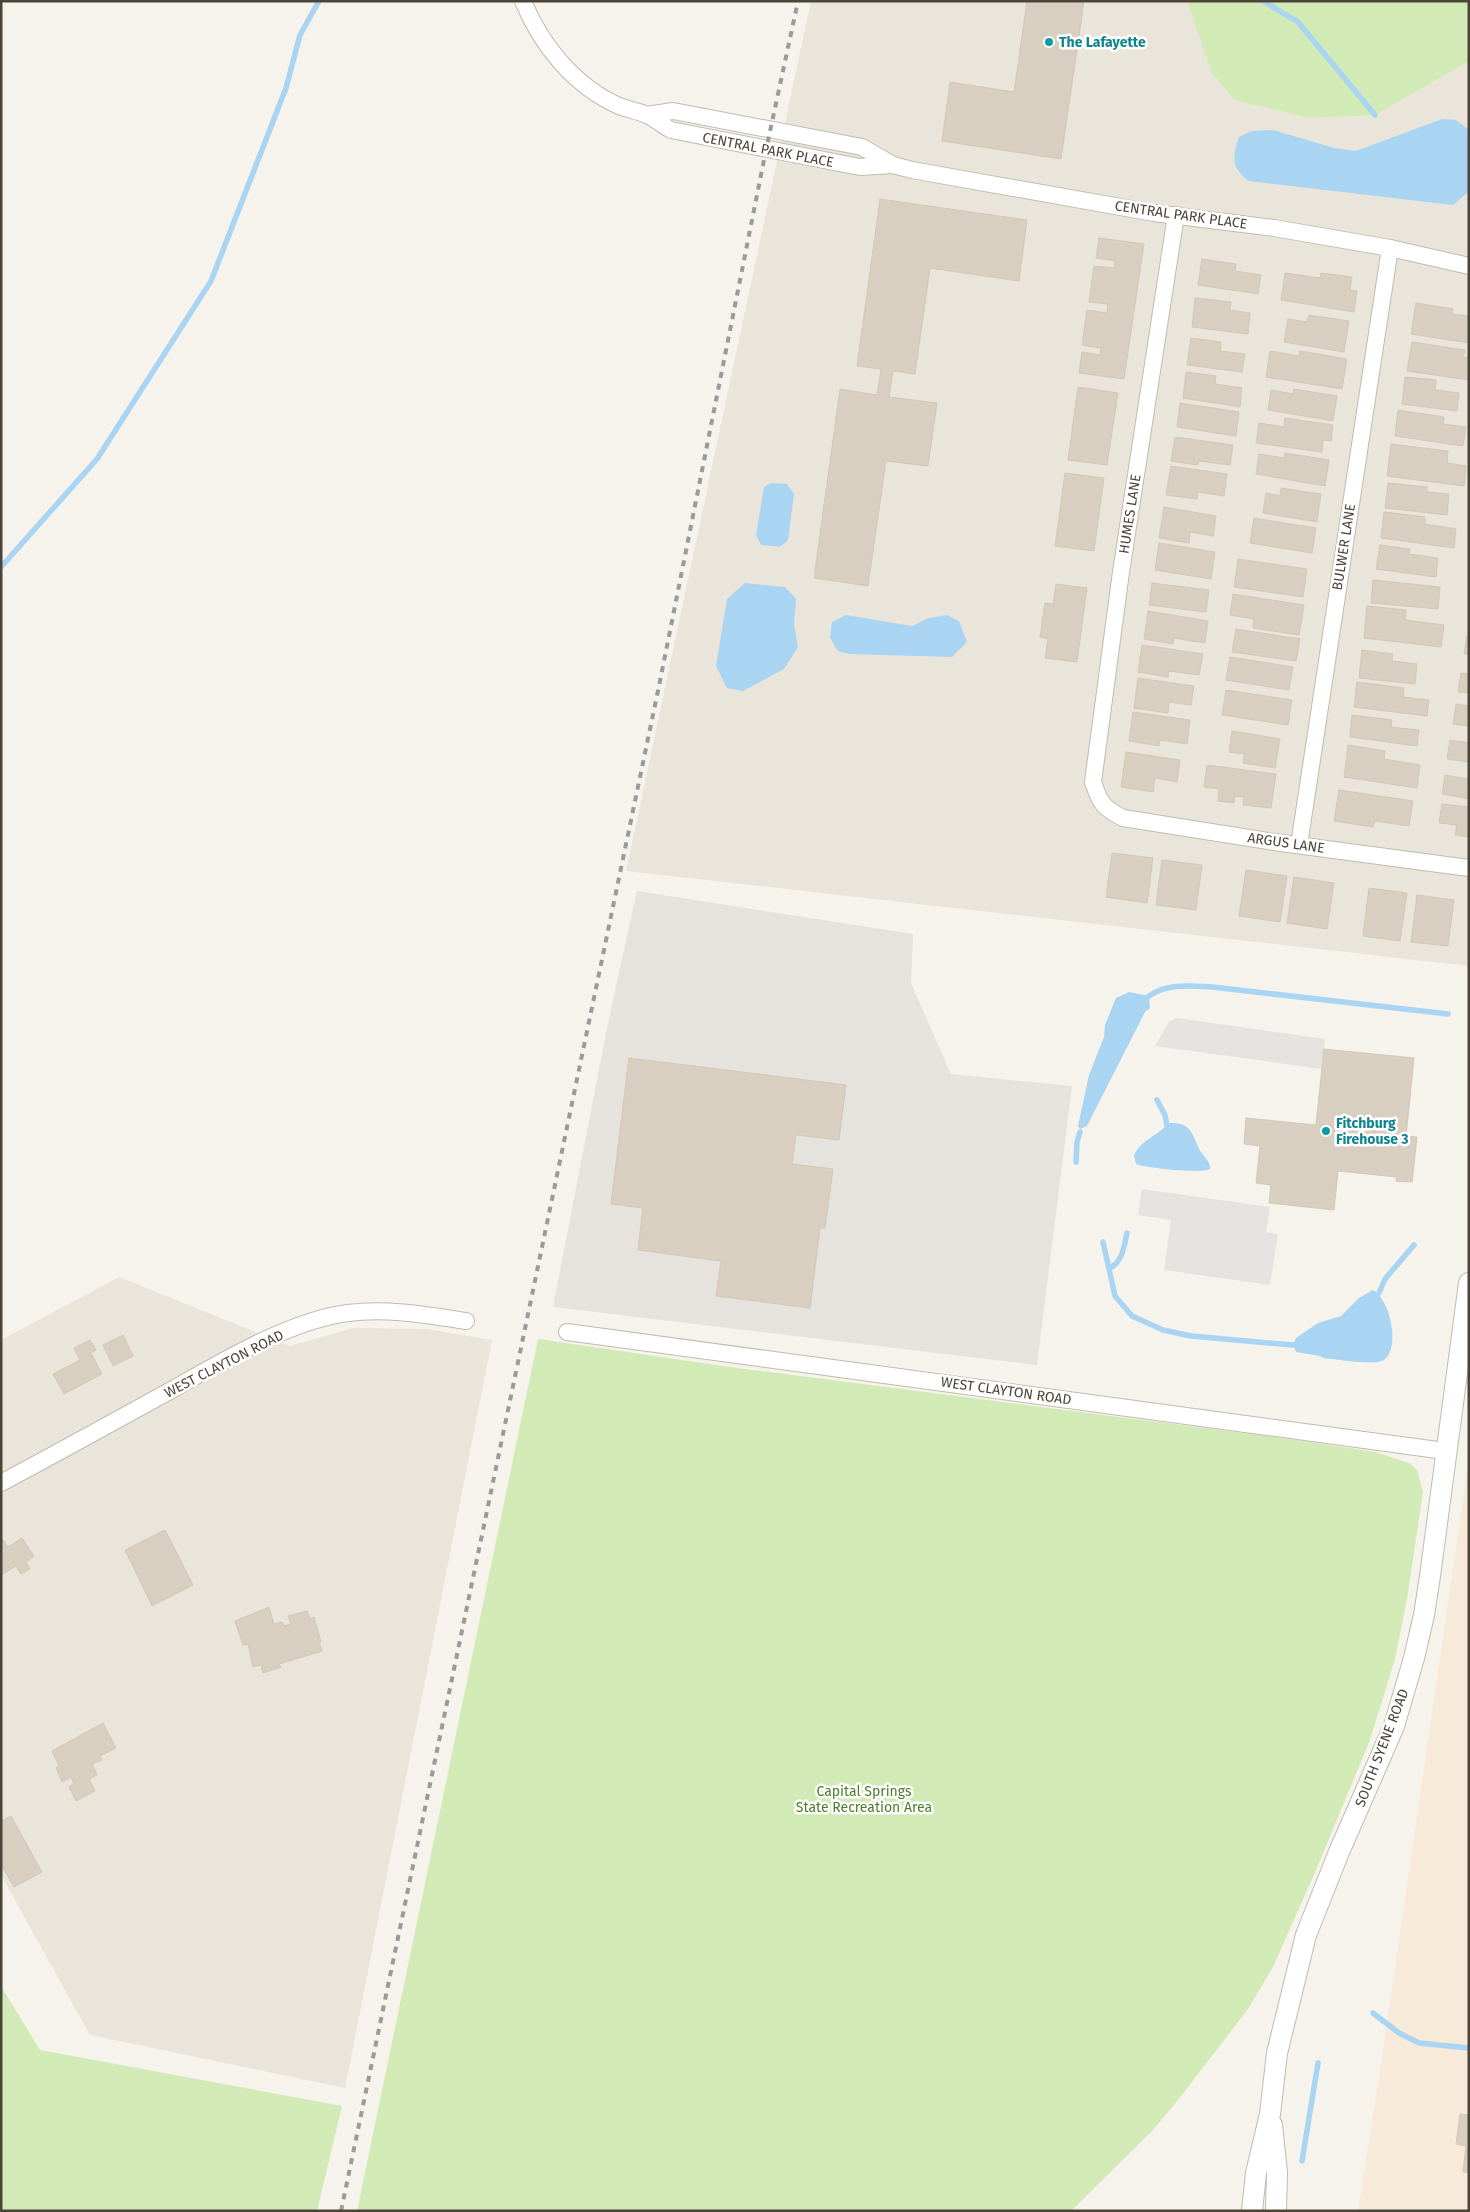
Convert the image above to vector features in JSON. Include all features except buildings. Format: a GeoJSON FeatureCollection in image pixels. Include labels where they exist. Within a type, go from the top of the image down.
{"type":"FeatureCollection","features":[{"type":"Feature","properties":{"kind":"street","name":"CENTRAL PARK PLACE"},"geometry":{"type":"LineString","coordinates":[[523,1],[532,23],[554,55],[573,75],[594,92],[619,106],[647,115],[670,130],[860,167],[893,165],[1069,198],[1274,228],[1390,248],[1469,266]]}},
{"type":"Feature","properties":{"kind":"street","name":"HUMES LANE"},"geometry":{"type":"LineString","coordinates":[[1106,810],[1092,782],[1122,562],[1176,215]]}},
{"type":"Feature","properties":{"kind":"street","name":"BULWER LANE"},"geometry":{"type":"LineString","coordinates":[[1299,845],[1390,248]]}},
{"type":"Feature","properties":{"kind":"street","name":"ARGUS LANE"},"geometry":{"type":"LineString","coordinates":[[1106,810],[1123,818],[1299,845],[1469,868]]}},
{"type":"Feature","properties":{"kind":"street","name":"SOUTH SYENE ROAD"},"geometry":{"type":"LineString","coordinates":[[1252,2211],[1256,2173],[1270,2114],[1277,2053],[1306,1935],[1335,1861],[1394,1726],[1414,1658],[1426,1608],[1445,1451],[1469,1283]]}},
{"type":"Feature","properties":{"kind":"street","name":"WEST CLAYTON ROAD"},"geometry":{"type":"LineString","coordinates":[[1,1483],[229,1358],[316,1320],[349,1313],[379,1312],[407,1313],[466,1321]]}},
{"type":"Feature","properties":{"kind":"street","name":"WEST CLAYTON ROAD"},"geometry":{"type":"LineString","coordinates":[[567,1332],[1445,1451]]}},
{"type":"Feature","properties":{"kind":"street","name":"SOUTH SYENE ROAD"},"geometry":{"type":"LineString","coordinates":[[1270,2114],[1278,2173],[1276,2211]]}},
{"type":"Feature","properties":{"kind":"shaded area"},"geometry":{"type":"Polygon","coordinates":[[[811,1],[1469,1],[1469,966],[626,871],[811,1]]]}},
{"type":"Feature","properties":{"kind":"shaded area"},"geometry":{"type":"Polygon","coordinates":[[[637,891],[913,934],[911,983],[951,1074],[1072,1086],[1037,1365],[553,1307],[608,1023],[637,891]]]}},
{"type":"Feature","properties":{"kind":"shaded area"},"geometry":{"type":"Polygon","coordinates":[[[1177,1018],[1325,1039],[1322,1069],[1155,1046],[1169,1022],[1177,1018]]]}},
{"type":"Feature","properties":{"kind":"shaded area"},"geometry":{"type":"Polygon","coordinates":[[[1142,1189],[1270,1207],[1266,1232],[1278,1234],[1270,1285],[1164,1270],[1171,1220],[1138,1215],[1142,1189]]]}},
{"type":"Feature","properties":{"kind":"shaded area"},"geometry":{"type":"Polygon","coordinates":[[[119,1277],[290,1346],[353,1328],[427,1329],[492,1340],[345,2088],[90,2035],[1,1875],[1,1340],[119,1277]]]}},
{"type":"Feature","properties":{"kind":"shaded area"},"geometry":{"type":"Polygon","coordinates":[[[1467,1472],[1469,1472],[1469,2211],[1358,2211],[1381,2064],[1467,1472]]]}},
{"type":"Feature","properties":{"kind":"green space"},"geometry":{"type":"Polygon","coordinates":[[[1187,1],[1469,1],[1469,61],[1375,115],[1310,118],[1235,100],[1212,73],[1187,1]]]}},
{"type":"Feature","properties":{"kind":"green space","name":"Capital Springs State Recreation Area"},"geometry":{"type":"Polygon","coordinates":[[[538,1339],[730,1367],[1297,1440],[1375,1452],[1409,1463],[1417,1470],[1423,1492],[1407,1599],[1395,1659],[1370,1740],[1273,1967],[1248,2009],[1178,2100],[1152,2131],[1071,2211],[357,2211],[538,1339]]]}},
{"type":"Feature","properties":{"kind":"green space"},"geometry":{"type":"Polygon","coordinates":[[[1,1986],[40,2050],[342,2106],[317,2211],[1,2211],[1,1986]]]}},
{"type":"Feature","properties":{"kind":"water"},"geometry":{"type":"Polygon","coordinates":[[[1442,119],[1456,120],[1469,130],[1468,192],[1453,205],[1249,181],[1236,167],[1234,156],[1239,137],[1252,131],[1273,130],[1334,148],[1356,151],[1442,119]]]}},
{"type":"Feature","properties":{"kind":"water"},"geometry":{"type":"Polygon","coordinates":[[[771,483],[787,484],[794,494],[788,540],[780,547],[761,545],[756,535],[764,487],[771,483]]]}},
{"type":"Feature","properties":{"kind":"water"},"geometry":{"type":"Polygon","coordinates":[[[745,583],[785,587],[796,599],[794,625],[798,647],[784,669],[743,691],[727,688],[716,666],[727,599],[745,583]]]}},
{"type":"Feature","properties":{"kind":"water"},"geometry":{"type":"Polygon","coordinates":[[[846,615],[912,626],[929,618],[947,615],[959,621],[967,642],[952,657],[849,654],[838,651],[830,638],[832,622],[846,615]]]}},
{"type":"Feature","properties":{"kind":"water"},"geometry":{"type":"Polygon","coordinates":[[[1129,992],[1149,996],[1150,1008],[1145,1012],[1087,1126],[1080,1129],[1078,1126],[1089,1075],[1104,1037],[1105,1025],[1116,998],[1129,992]]]}},
{"type":"Feature","properties":{"kind":"water"},"geometry":{"type":"Polygon","coordinates":[[[1169,1123],[1183,1125],[1191,1131],[1201,1152],[1209,1162],[1210,1169],[1196,1171],[1174,1170],[1136,1164],[1134,1156],[1140,1146],[1169,1123]]]}},
{"type":"Feature","properties":{"kind":"water"},"geometry":{"type":"Polygon","coordinates":[[[1373,1290],[1384,1303],[1391,1324],[1392,1345],[1389,1354],[1384,1360],[1379,1362],[1355,1362],[1296,1352],[1293,1345],[1296,1338],[1318,1323],[1341,1316],[1359,1298],[1373,1290]]]}},
{"type":"Feature","properties":{"kind":"waterway"},"geometry":{"type":"LineString","coordinates":[[1,567],[97,459],[211,281],[286,88],[300,35],[319,1]]}},
{"type":"Feature","properties":{"kind":"waterway"},"geometry":{"type":"LineString","coordinates":[[1263,1],[1298,22],[1375,115]]}},
{"type":"Feature","properties":{"kind":"waterway"},"geometry":{"type":"LineString","coordinates":[[1149,996],[1171,987],[1212,987],[1448,1014]]}},
{"type":"Feature","properties":{"kind":"waterway"},"geometry":{"type":"LineString","coordinates":[[1157,1100],[1165,1115],[1167,1126]]}},
{"type":"Feature","properties":{"kind":"waterway"},"geometry":{"type":"LineString","coordinates":[[1076,1162],[1077,1142],[1080,1132]]}},
{"type":"Feature","properties":{"kind":"waterway"},"geometry":{"type":"LineString","coordinates":[[1110,1268],[1120,1257],[1127,1233]]}},
{"type":"Feature","properties":{"kind":"waterway"},"geometry":{"type":"LineString","coordinates":[[1103,1242],[1115,1296],[1132,1316],[1163,1330],[1191,1336],[1293,1345]]}},
{"type":"Feature","properties":{"kind":"waterway"},"geometry":{"type":"LineString","coordinates":[[1379,1293],[1385,1279],[1414,1245]]}},
{"type":"Feature","properties":{"kind":"waterway"},"geometry":{"type":"LineString","coordinates":[[1373,2013],[1399,2033],[1419,2043],[1469,2048]]}},
{"type":"Feature","properties":{"kind":"waterway"},"geometry":{"type":"LineString","coordinates":[[1302,2161],[1318,2063]]}},
{"type":"Feature","properties":{"kind":"railway"},"geometry":{"type":"LineString","coordinates":[[341,2211],[659,686],[766,150],[798,1]]}},
{"type":"Feature","properties":{"kind":"place","name":"The Lafayette"},"geometry":{"type":"Point","coordinates":[1049,42]}},
{"type":"Feature","properties":{"kind":"place","name":"Fitchburg Firehouse 3"},"geometry":{"type":"Point","coordinates":[1326,1131]}}]}
